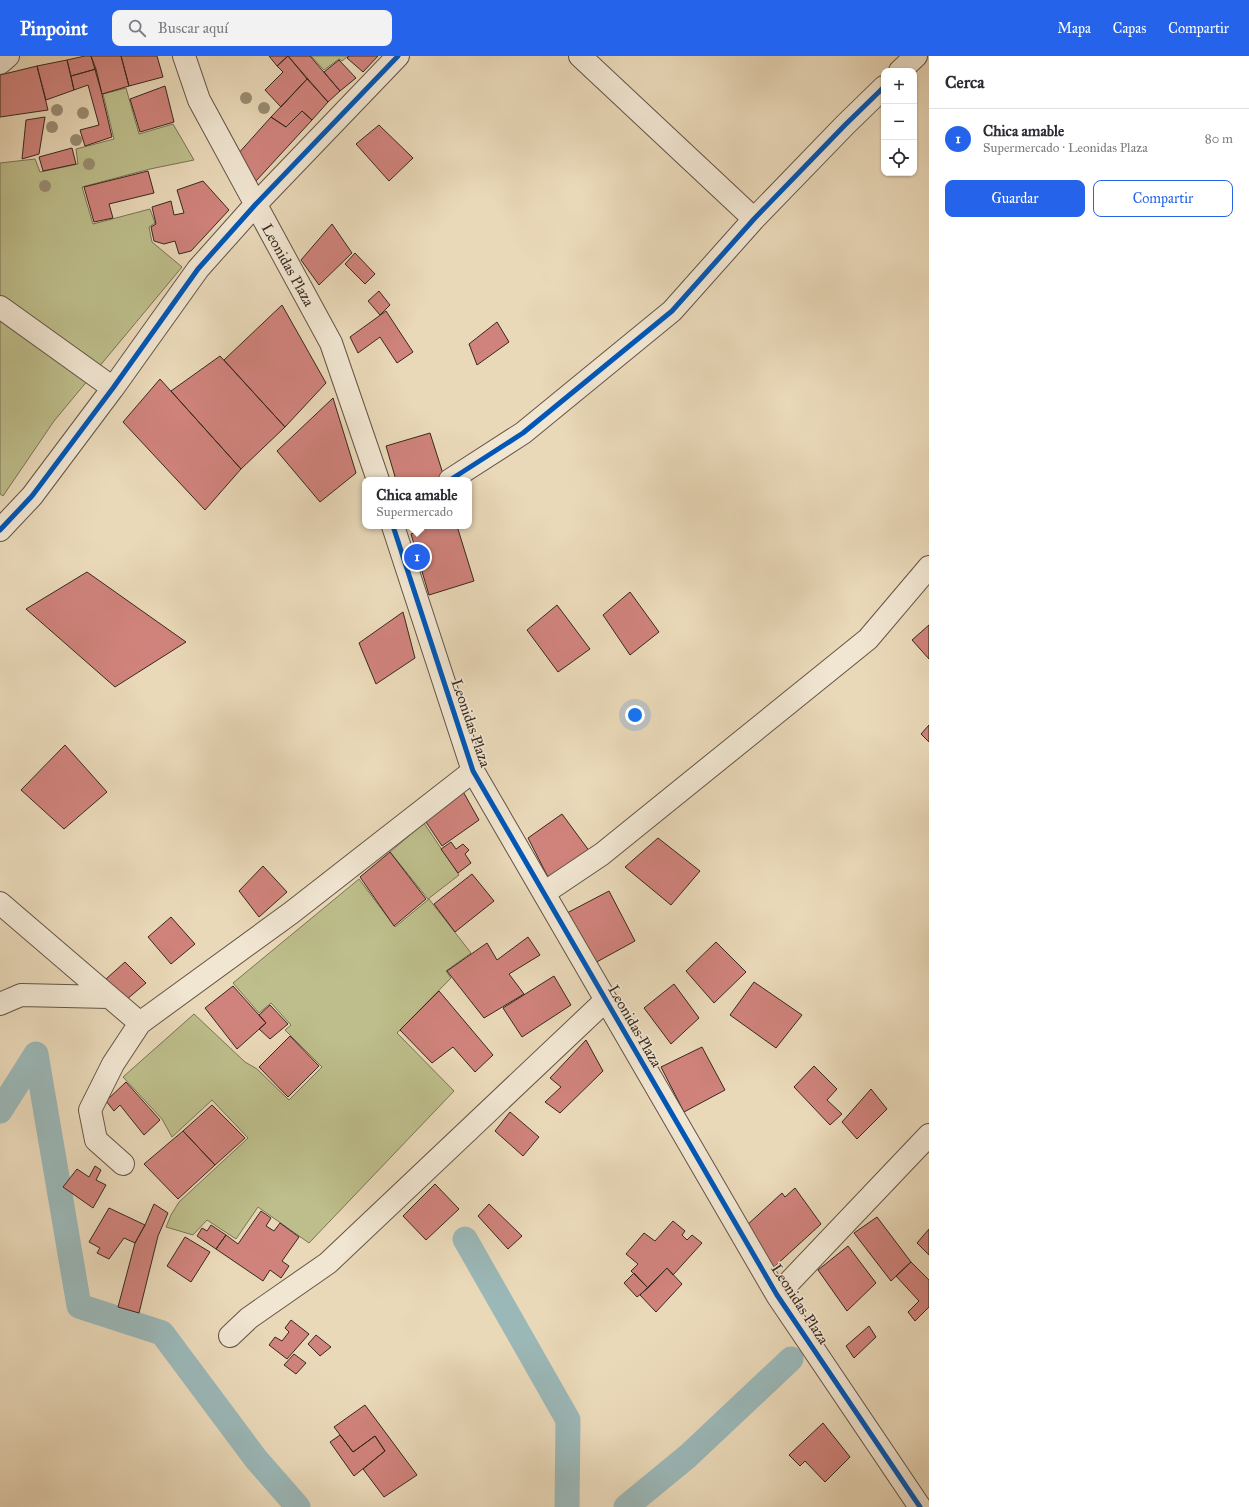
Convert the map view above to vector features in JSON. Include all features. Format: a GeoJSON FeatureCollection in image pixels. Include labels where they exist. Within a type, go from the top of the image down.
{"type":"FeatureCollection","features":[{"type":"Feature","properties":{"kind":"street"},"geometry":{"type":"LineString","coordinates":[[0,63],[8,56]]}},
{"type":"Feature","properties":{"kind":"street","name":"Leonidas Plaza"},"geometry":{"type":"LineString","coordinates":[[184,56],[199,100],[331,343],[377,477]]}},
{"type":"Feature","properties":{"kind":"street"},"geometry":{"type":"LineString","coordinates":[[0,530],[32,496],[198,269],[255,205],[398,56]]}},
{"type":"Feature","properties":{"kind":"street"},"geometry":{"type":"LineString","coordinates":[[580,56],[754,219]]}},
{"type":"Feature","properties":{"kind":"street"},"geometry":{"type":"LineString","coordinates":[[903,68],[916,56]]}},
{"type":"Feature","properties":{"kind":"street"},"geometry":{"type":"LineString","coordinates":[[455,477],[523,433],[672,311],[754,219],[881,90]]}},
{"type":"Feature","properties":{"kind":"street"},"geometry":{"type":"LineString","coordinates":[[0,307],[112,388]]}},
{"type":"Feature","properties":{"kind":"street","name":"Leonidas Plaza"},"geometry":{"type":"LineString","coordinates":[[394,529],[473,771],[777,1295],[920,1507]]}},
{"type":"Feature","properties":{"kind":"street"},"geometry":{"type":"LineString","coordinates":[[544,893],[602,854],[868,639],[929,567]]}},
{"type":"Feature","properties":{"kind":"street"},"geometry":{"type":"LineString","coordinates":[[123,1164],[96,1140],[90,1110],[113,1064],[140,1023],[291,913],[473,771]]}},
{"type":"Feature","properties":{"kind":"street"},"geometry":{"type":"LineString","coordinates":[[0,903],[140,1023]]}},
{"type":"Feature","properties":{"kind":"street"},"geometry":{"type":"LineString","coordinates":[[0,1004],[21,995],[109,997]]}},
{"type":"Feature","properties":{"kind":"street"},"geometry":{"type":"LineString","coordinates":[[230,1336],[249,1318],[328,1263],[606,1000]]}},
{"type":"Feature","properties":{"kind":"street"},"geometry":{"type":"LineString","coordinates":[[777,1295],[929,1135]]}},
{"type":"Feature","properties":{"kind":"green space"},"geometry":{"type":"Polygon","coordinates":[[[311,56],[348,56],[342,61],[339,59],[324,70],[311,56]]]}},
{"type":"Feature","properties":{"kind":"green space"},"geometry":{"type":"Polygon","coordinates":[[[126,88],[139,134],[173,124],[194,160],[150,169],[82,187],[93,224],[150,209],[155,223],[149,227],[152,242],[182,267],[54,421],[3,496],[0,494],[0,163],[35,159],[40,172],[78,164],[76,149],[114,139],[103,94],[126,88]]]}},
{"type":"Feature","properties":{"kind":"green space"},"geometry":{"type":"Polygon","coordinates":[[[424,823],[459,875],[428,899],[390,852],[424,823]]]}},
{"type":"Feature","properties":{"kind":"green space"},"geometry":{"type":"Polygon","coordinates":[[[359,879],[395,927],[429,899],[471,953],[446,971],[451,978],[397,1033],[454,1091],[309,1243],[258,1207],[236,1239],[207,1220],[193,1235],[166,1227],[179,1202],[248,1138],[212,1100],[172,1137],[162,1119],[123,1077],[194,1014],[245,1062],[257,1069],[289,1100],[322,1067],[285,1030],[291,1025],[271,1003],[259,1013],[233,983],[359,879]]]}},
{"type":"Feature","properties":{"kind":"building"},"geometry":{"type":"Polygon","coordinates":[[[91,56],[96,69],[71,76],[67,60],[91,56]]]}},
{"type":"Feature","properties":{"kind":"building"},"geometry":{"type":"Polygon","coordinates":[[[91,56],[121,56],[129,86],[102,94],[91,56]]]}},
{"type":"Feature","properties":{"kind":"building"},"geometry":{"type":"Polygon","coordinates":[[[121,56],[157,56],[163,77],[129,86],[121,56]]]}},
{"type":"Feature","properties":{"kind":"building"},"geometry":{"type":"Polygon","coordinates":[[[269,56],[288,56],[277,66],[269,56]]]}},
{"type":"Feature","properties":{"kind":"building"},"geometry":{"type":"Polygon","coordinates":[[[288,56],[307,79],[281,107],[265,90],[283,72],[277,66],[288,56]]]}},
{"type":"Feature","properties":{"kind":"building"},"geometry":{"type":"Polygon","coordinates":[[[288,56],[310,56],[340,91],[328,102],[288,56]]]}},
{"type":"Feature","properties":{"kind":"building"},"geometry":{"type":"Polygon","coordinates":[[[349,56],[378,56],[363,72],[347,58],[349,56]]]}},
{"type":"Feature","properties":{"kind":"building"},"geometry":{"type":"Polygon","coordinates":[[[67,60],[74,90],[46,100],[37,66],[67,60]]]}},
{"type":"Feature","properties":{"kind":"building"},"geometry":{"type":"Polygon","coordinates":[[[339,60],[356,78],[340,91],[324,72],[339,60]]]}},
{"type":"Feature","properties":{"kind":"building"},"geometry":{"type":"Polygon","coordinates":[[[37,66],[48,110],[0,117],[0,75],[37,66]]]}},
{"type":"Feature","properties":{"kind":"building"},"geometry":{"type":"Polygon","coordinates":[[[96,69],[112,137],[85,146],[80,130],[99,125],[88,85],[74,90],[71,76],[96,69]]]}},
{"type":"Feature","properties":{"kind":"building"},"geometry":{"type":"Polygon","coordinates":[[[307,79],[328,102],[312,120],[302,111],[286,127],[271,117],[307,79]]]}},
{"type":"Feature","properties":{"kind":"building"},"geometry":{"type":"Polygon","coordinates":[[[165,86],[174,122],[140,132],[130,99],[165,86]]]}},
{"type":"Feature","properties":{"kind":"building"},"geometry":{"type":"Polygon","coordinates":[[[302,111],[312,120],[256,181],[237,155],[271,117],[286,127],[302,111]]]}},
{"type":"Feature","properties":{"kind":"building"},"geometry":{"type":"Polygon","coordinates":[[[45,117],[39,154],[22,159],[26,120],[45,117]]]}},
{"type":"Feature","properties":{"kind":"building"},"geometry":{"type":"Polygon","coordinates":[[[379,125],[413,158],[389,181],[356,144],[379,125]]]}},
{"type":"Feature","properties":{"kind":"building"},"geometry":{"type":"Polygon","coordinates":[[[72,148],[76,164],[43,171],[39,157],[72,148]]]}},
{"type":"Feature","properties":{"kind":"building"},"geometry":{"type":"Polygon","coordinates":[[[148,171],[154,193],[109,204],[113,218],[94,222],[84,187],[148,171]]]}},
{"type":"Feature","properties":{"kind":"building"},"geometry":{"type":"Polygon","coordinates":[[[203,181],[229,210],[191,251],[179,254],[175,241],[164,244],[154,241],[151,227],[156,224],[152,207],[171,201],[174,215],[184,213],[177,190],[203,181]]]}},
{"type":"Feature","properties":{"kind":"building"},"geometry":{"type":"Polygon","coordinates":[[[332,224],[352,253],[319,285],[301,260],[332,224]]]}},
{"type":"Feature","properties":{"kind":"building"},"geometry":{"type":"Polygon","coordinates":[[[355,253],[375,274],[365,284],[345,264],[355,253]]]}},
{"type":"Feature","properties":{"kind":"building"},"geometry":{"type":"Polygon","coordinates":[[[379,291],[390,305],[380,315],[368,301],[379,291]]]}},
{"type":"Feature","properties":{"kind":"building"},"geometry":{"type":"Polygon","coordinates":[[[282,305],[326,383],[285,427],[224,360],[282,305]]]}},
{"type":"Feature","properties":{"kind":"building"},"geometry":{"type":"Polygon","coordinates":[[[386,311],[413,352],[397,363],[380,337],[358,353],[350,337],[386,311]]]}},
{"type":"Feature","properties":{"kind":"building"},"geometry":{"type":"Polygon","coordinates":[[[497,322],[509,342],[477,365],[469,344],[497,322]]]}},
{"type":"Feature","properties":{"kind":"building"},"geometry":{"type":"Polygon","coordinates":[[[220,356],[285,427],[241,469],[171,391],[220,356]]]}},
{"type":"Feature","properties":{"kind":"building"},"geometry":{"type":"Polygon","coordinates":[[[160,379],[241,469],[205,510],[123,422],[160,379]]]}},
{"type":"Feature","properties":{"kind":"building"},"geometry":{"type":"Polygon","coordinates":[[[333,398],[356,473],[320,502],[277,451],[333,398]]]}},
{"type":"Feature","properties":{"kind":"building"},"geometry":{"type":"Polygon","coordinates":[[[430,433],[444,477],[395,477],[386,446],[430,433]]]}},
{"type":"Feature","properties":{"kind":"building"},"geometry":{"type":"Polygon","coordinates":[[[425,529],[458,529],[474,581],[429,595],[411,534],[425,529]]]}},
{"type":"Feature","properties":{"kind":"building"},"geometry":{"type":"Polygon","coordinates":[[[87,572],[186,642],[115,687],[26,609],[87,572]]]}},
{"type":"Feature","properties":{"kind":"building"},"geometry":{"type":"Polygon","coordinates":[[[630,592],[659,632],[630,655],[603,615],[630,592]]]}},
{"type":"Feature","properties":{"kind":"building"},"geometry":{"type":"Polygon","coordinates":[[[557,605],[590,649],[558,672],[527,630],[557,605]]]}},
{"type":"Feature","properties":{"kind":"building"},"geometry":{"type":"Polygon","coordinates":[[[403,612],[415,658],[376,684],[359,643],[403,612]]]}},
{"type":"Feature","properties":{"kind":"building"},"geometry":{"type":"Polygon","coordinates":[[[929,625],[929,659],[912,640],[929,625]]]}},
{"type":"Feature","properties":{"kind":"building"},"geometry":{"type":"Polygon","coordinates":[[[929,725],[929,742],[921,734],[929,725]]]}},
{"type":"Feature","properties":{"kind":"building"},"geometry":{"type":"Polygon","coordinates":[[[65,745],[107,792],[64,829],[21,790],[65,745]]]}},
{"type":"Feature","properties":{"kind":"building"},"geometry":{"type":"Polygon","coordinates":[[[461,788],[479,820],[442,846],[424,819],[461,788]]]}},
{"type":"Feature","properties":{"kind":"building"},"geometry":{"type":"Polygon","coordinates":[[[562,814],[590,852],[549,879],[528,838],[562,814]]]}},
{"type":"Feature","properties":{"kind":"building"},"geometry":{"type":"Polygon","coordinates":[[[658,838],[700,871],[671,905],[625,867],[658,838]]]}},
{"type":"Feature","properties":{"kind":"building"},"geometry":{"type":"Polygon","coordinates":[[[451,842],[456,849],[463,844],[469,850],[465,854],[471,863],[458,873],[441,849],[451,842]]]}},
{"type":"Feature","properties":{"kind":"building"},"geometry":{"type":"Polygon","coordinates":[[[390,852],[426,899],[394,926],[360,877],[390,852]]]}},
{"type":"Feature","properties":{"kind":"building"},"geometry":{"type":"Polygon","coordinates":[[[263,866],[287,892],[259,917],[239,891],[263,866]]]}},
{"type":"Feature","properties":{"kind":"building"},"geometry":{"type":"Polygon","coordinates":[[[472,874],[494,901],[455,932],[434,904],[472,874]]]}},
{"type":"Feature","properties":{"kind":"building"},"geometry":{"type":"Polygon","coordinates":[[[609,891],[635,941],[593,964],[567,913],[609,891]]]}},
{"type":"Feature","properties":{"kind":"building"},"geometry":{"type":"Polygon","coordinates":[[[171,917],[195,944],[171,964],[148,937],[171,917]]]}},
{"type":"Feature","properties":{"kind":"building"},"geometry":{"type":"Polygon","coordinates":[[[528,937],[540,955],[509,974],[524,994],[484,1018],[447,971],[487,943],[497,960],[528,937]]]}},
{"type":"Feature","properties":{"kind":"building"},"geometry":{"type":"Polygon","coordinates":[[[716,942],[746,972],[714,1003],[686,971],[716,942]]]}},
{"type":"Feature","properties":{"kind":"building"},"geometry":{"type":"Polygon","coordinates":[[[125,962],[146,983],[126,1000],[106,979],[125,962]]]}},
{"type":"Feature","properties":{"kind":"building"},"geometry":{"type":"Polygon","coordinates":[[[554,976],[571,1005],[522,1037],[503,1008],[554,976]]]}},
{"type":"Feature","properties":{"kind":"building"},"geometry":{"type":"Polygon","coordinates":[[[754,982],[802,1015],[776,1048],[730,1015],[754,982]]]}},
{"type":"Feature","properties":{"kind":"building"},"geometry":{"type":"Polygon","coordinates":[[[674,984],[699,1018],[671,1044],[644,1008],[674,984]]]}},
{"type":"Feature","properties":{"kind":"building"},"geometry":{"type":"Polygon","coordinates":[[[233,986],[266,1023],[237,1049],[205,1008],[233,986]]]}},
{"type":"Feature","properties":{"kind":"building"},"geometry":{"type":"Polygon","coordinates":[[[439,991],[493,1055],[475,1072],[453,1047],[432,1063],[400,1030],[439,991]]]}},
{"type":"Feature","properties":{"kind":"building"},"geometry":{"type":"Polygon","coordinates":[[[270,1005],[288,1024],[270,1039],[259,1029],[266,1023],[259,1015],[270,1005]]]}},
{"type":"Feature","properties":{"kind":"building"},"geometry":{"type":"Polygon","coordinates":[[[290,1036],[319,1066],[288,1097],[259,1067],[290,1036]]]}},
{"type":"Feature","properties":{"kind":"building"},"geometry":{"type":"Polygon","coordinates":[[[586,1040],[603,1071],[560,1113],[545,1102],[561,1087],[550,1078],[586,1040]]]}},
{"type":"Feature","properties":{"kind":"building"},"geometry":{"type":"Polygon","coordinates":[[[702,1047],[725,1090],[684,1112],[661,1067],[702,1047]]]}},
{"type":"Feature","properties":{"kind":"building"},"geometry":{"type":"Polygon","coordinates":[[[814,1066],[837,1089],[827,1100],[842,1114],[830,1125],[794,1087],[814,1066]]]}},
{"type":"Feature","properties":{"kind":"building"},"geometry":{"type":"Polygon","coordinates":[[[126,1082],[160,1120],[144,1135],[120,1105],[114,1111],[106,1101],[126,1082]]]}},
{"type":"Feature","properties":{"kind":"building"},"geometry":{"type":"Polygon","coordinates":[[[871,1089],[887,1109],[857,1139],[842,1122],[871,1089]]]}},
{"type":"Feature","properties":{"kind":"building"},"geometry":{"type":"Polygon","coordinates":[[[212,1105],[245,1138],[215,1165],[183,1131],[212,1105]]]}},
{"type":"Feature","properties":{"kind":"building"},"geometry":{"type":"Polygon","coordinates":[[[510,1112],[539,1137],[523,1156],[495,1131],[510,1112]]]}},
{"type":"Feature","properties":{"kind":"building"},"geometry":{"type":"Polygon","coordinates":[[[183,1131],[215,1165],[178,1199],[144,1164],[183,1131]]]}},
{"type":"Feature","properties":{"kind":"building"},"geometry":{"type":"Polygon","coordinates":[[[95,1166],[101,1170],[96,1180],[106,1185],[93,1208],[63,1187],[77,1169],[89,1177],[95,1166]]]}},
{"type":"Feature","properties":{"kind":"building"},"geometry":{"type":"Polygon","coordinates":[[[435,1184],[459,1209],[426,1240],[403,1216],[435,1184]]]}},
{"type":"Feature","properties":{"kind":"building"},"geometry":{"type":"Polygon","coordinates":[[[795,1188],[821,1224],[773,1268],[746,1226],[782,1193],[785,1197],[795,1188]]]}},
{"type":"Feature","properties":{"kind":"building"},"geometry":{"type":"Polygon","coordinates":[[[154,1204],[168,1213],[158,1236],[139,1313],[118,1307],[135,1243],[154,1204]]]}},
{"type":"Feature","properties":{"kind":"building"},"geometry":{"type":"Polygon","coordinates":[[[489,1204],[522,1236],[508,1249],[478,1216],[489,1204]]]}},
{"type":"Feature","properties":{"kind":"building"},"geometry":{"type":"Polygon","coordinates":[[[109,1208],[145,1225],[135,1243],[124,1238],[109,1259],[97,1253],[100,1248],[89,1242],[109,1208]]]}},
{"type":"Feature","properties":{"kind":"building"},"geometry":{"type":"Polygon","coordinates":[[[261,1211],[271,1218],[266,1226],[274,1231],[280,1223],[299,1237],[282,1261],[289,1266],[281,1278],[270,1270],[263,1281],[216,1249],[226,1235],[238,1244],[261,1211]]]}},
{"type":"Feature","properties":{"kind":"building"},"geometry":{"type":"Polygon","coordinates":[[[877,1217],[911,1262],[891,1281],[854,1233],[877,1217]]]}},
{"type":"Feature","properties":{"kind":"building"},"geometry":{"type":"Polygon","coordinates":[[[673,1221],[685,1231],[682,1235],[687,1240],[692,1235],[702,1243],[673,1275],[667,1268],[648,1288],[631,1271],[638,1264],[626,1254],[644,1233],[655,1241],[673,1221]]]}},
{"type":"Feature","properties":{"kind":"building"},"geometry":{"type":"Polygon","coordinates":[[[211,1225],[226,1235],[216,1249],[197,1236],[202,1228],[207,1231],[211,1225]]]}},
{"type":"Feature","properties":{"kind":"building"},"geometry":{"type":"Polygon","coordinates":[[[929,1229],[929,1255],[917,1243],[929,1229]]]}},
{"type":"Feature","properties":{"kind":"building"},"geometry":{"type":"Polygon","coordinates":[[[185,1237],[210,1252],[191,1282],[167,1266],[185,1237]]]}},
{"type":"Feature","properties":{"kind":"building"},"geometry":{"type":"Polygon","coordinates":[[[848,1246],[876,1283],[847,1311],[818,1270],[848,1246]]]}},
{"type":"Feature","properties":{"kind":"building"},"geometry":{"type":"Polygon","coordinates":[[[911,1262],[929,1280],[929,1307],[915,1321],[908,1312],[919,1301],[896,1276],[911,1262]]]}},
{"type":"Feature","properties":{"kind":"building"},"geometry":{"type":"Polygon","coordinates":[[[667,1268],[682,1284],[656,1312],[640,1295],[667,1268]]]}},
{"type":"Feature","properties":{"kind":"building"},"geometry":{"type":"Polygon","coordinates":[[[634,1273],[648,1288],[637,1297],[624,1283],[634,1273]]]}},
{"type":"Feature","properties":{"kind":"building"},"geometry":{"type":"Polygon","coordinates":[[[291,1320],[309,1334],[287,1359],[269,1345],[275,1337],[282,1341],[289,1332],[285,1328],[291,1320]]]}},
{"type":"Feature","properties":{"kind":"building"},"geometry":{"type":"Polygon","coordinates":[[[869,1326],[876,1337],[854,1358],[846,1346],[869,1326]]]}},
{"type":"Feature","properties":{"kind":"building"},"geometry":{"type":"Polygon","coordinates":[[[316,1335],[331,1347],[320,1356],[308,1344],[316,1335]]]}},
{"type":"Feature","properties":{"kind":"building"},"geometry":{"type":"Polygon","coordinates":[[[294,1354],[306,1363],[296,1374],[284,1365],[294,1354]]]}},
{"type":"Feature","properties":{"kind":"building"},"geometry":{"type":"Polygon","coordinates":[[[365,1405],[417,1475],[384,1497],[363,1469],[385,1451],[375,1436],[353,1452],[334,1427],[365,1405]]]}},
{"type":"Feature","properties":{"kind":"building"},"geometry":{"type":"Polygon","coordinates":[[[823,1423],[850,1457],[825,1482],[805,1461],[800,1466],[789,1455],[823,1423]]]}},
{"type":"Feature","properties":{"kind":"building"},"geometry":{"type":"Polygon","coordinates":[[[340,1435],[353,1452],[375,1436],[385,1451],[354,1476],[330,1442],[340,1435]]]}},
{"type":"Feature","properties":{"kind":"waterway"},"geometry":{"type":"LineString","coordinates":[[0,1111],[36,1054],[79,1306],[162,1333],[256,1459],[298,1507]]}},
{"type":"Feature","properties":{"kind":"waterway"},"geometry":{"type":"LineString","coordinates":[[465,1239],[568,1420],[567,1507]]}},
{"type":"Feature","properties":{"kind":"waterway"},"geometry":{"type":"LineString","coordinates":[[626,1507],[688,1456],[791,1359]]}},
{"type":"Feature","properties":{"kind":"cycle path"},"geometry":{"type":"LineString","coordinates":[[0,530],[32,496],[113,388],[198,269],[255,205],[398,56]]}},
{"type":"Feature","properties":{"kind":"cycle path"},"geometry":{"type":"LineString","coordinates":[[455,477],[523,433],[672,311],[754,219],[881,90]]}},
{"type":"Feature","properties":{"kind":"cycle path"},"geometry":{"type":"LineString","coordinates":[[394,529],[473,771],[777,1295],[920,1507]]}},
{"type":"Feature","properties":{"kind":"place","name":"Chica amable"},"geometry":{"type":"Point","coordinates":[417,557]}}]}
